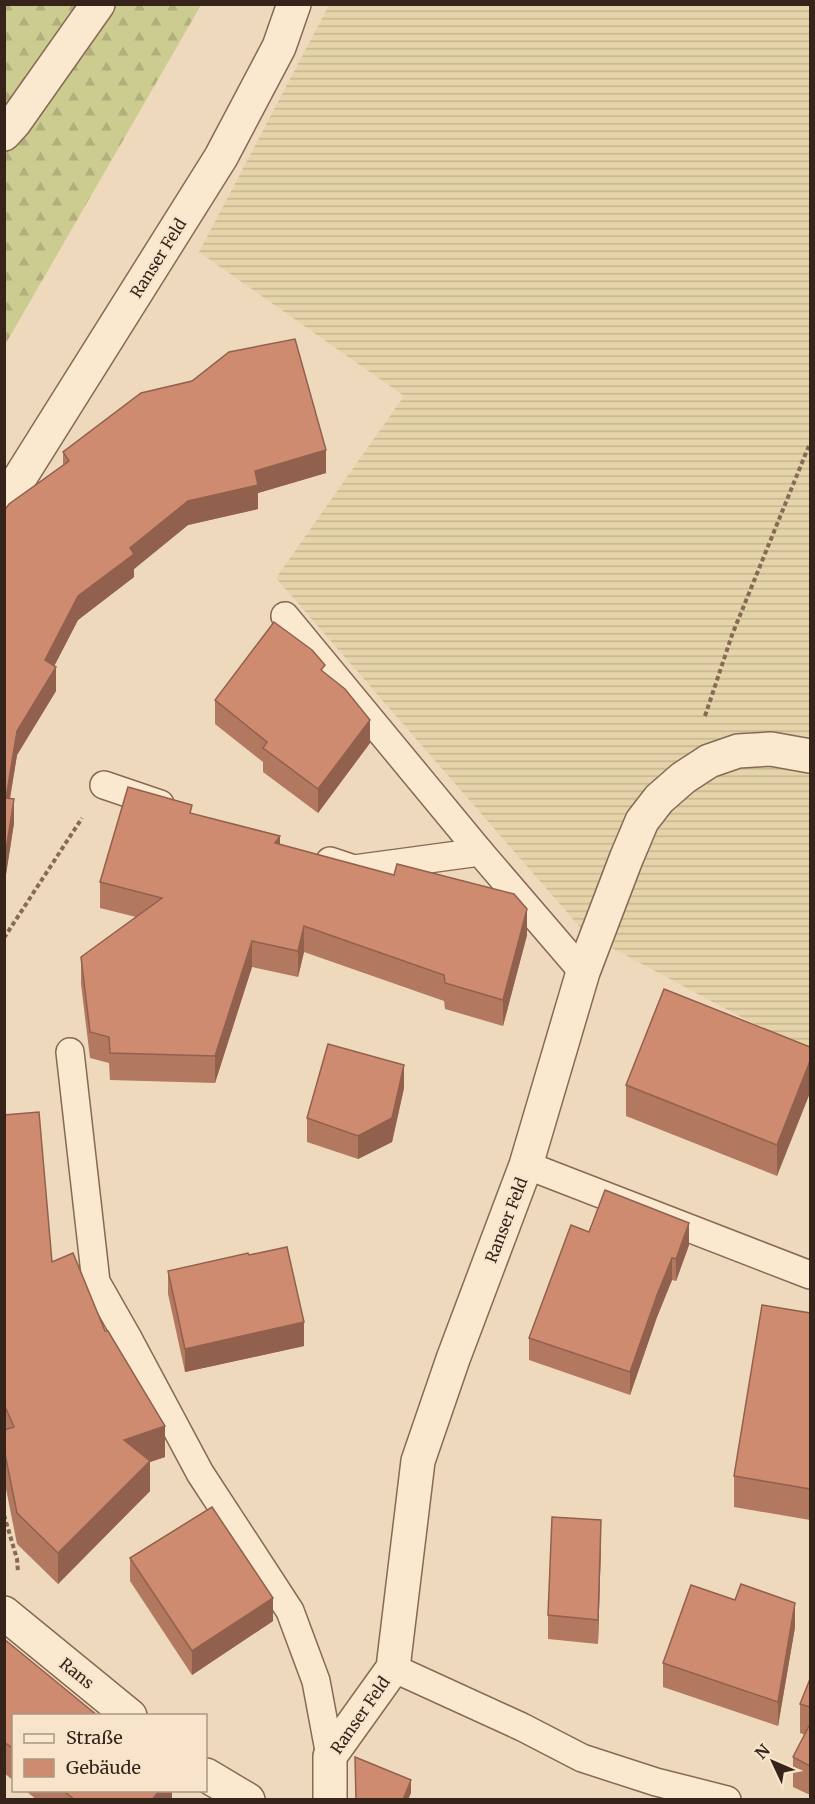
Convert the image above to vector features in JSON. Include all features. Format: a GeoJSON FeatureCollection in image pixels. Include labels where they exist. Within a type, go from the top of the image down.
{"type":"FeatureCollection","features":[{"type":"Feature","properties":{"kind":"street"},"geometry":{"type":"LineString","coordinates":[[4,134],[98,4]]}},
{"type":"Feature","properties":{"kind":"street","name":"Ranser Feld"},"geometry":{"type":"LineString","coordinates":[[4,503],[221,157],[279,47],[294,4]]}},
{"type":"Feature","properties":{"kind":"street","name":"Ranser Feld"},"geometry":{"type":"LineString","coordinates":[[330,1800],[330,1756],[393,1668],[418,1461],[453,1359],[526,1165],[583,972],[642,821],[659,799],[683,778],[709,761],[738,751],[771,749],[810,756]]}},
{"type":"Feature","properties":{"kind":"street","name":"Rans"},"geometry":{"type":"LineString","coordinates":[[14,1621],[128,1714]]}},
{"type":"Feature","properties":{"kind":"street"},"geometry":{"type":"LineString","coordinates":[[207,1777],[248,1800]]}},
{"type":"Feature","properties":{"kind":"lane"},"geometry":{"type":"LineString","coordinates":[[285,616],[480,852],[583,972]]}},
{"type":"Feature","properties":{"kind":"lane"},"geometry":{"type":"LineString","coordinates":[[104,785],[183,812]]}},
{"type":"Feature","properties":{"kind":"lane"},"geometry":{"type":"LineString","coordinates":[[308,854],[354,869],[480,852]]}},
{"type":"Feature","properties":{"kind":"lane"},"geometry":{"type":"LineString","coordinates":[[70,1052],[96,1282],[200,1473],[290,1611],[316,1681],[324,1713],[330,1756]]}},
{"type":"Feature","properties":{"kind":"lane"},"geometry":{"type":"LineString","coordinates":[[526,1165],[810,1275]]}},
{"type":"Feature","properties":{"kind":"lane"},"geometry":{"type":"LineString","coordinates":[[393,1668],[522,1727],[582,1758],[656,1782],[727,1800]]}},
{"type":"Feature","properties":{"kind":"path"},"geometry":{"type":"LineString","coordinates":[[709,761],[703,722],[732,634],[810,443]]}},
{"type":"Feature","properties":{"kind":"path"},"geometry":{"type":"LineString","coordinates":[[4,938],[104,785]]}},
{"type":"Feature","properties":{"kind":"shaded area"},"geometry":{"type":"Polygon","coordinates":[[[329,5],[810,5],[810,1054],[586,934],[276,578],[404,396],[199,252],[329,5]]]}},
{"type":"Feature","properties":{"kind":"green space"},"geometry":{"type":"Polygon","coordinates":[[[5,5],[201,5],[5,345],[5,5]]]}},
{"type":"Feature","properties":{"kind":"building"},"geometry":{"type":"Polygon","coordinates":[[[295,339],[326,450],[255,471],[258,485],[188,501],[130,548],[134,554],[78,596],[45,660],[56,667],[17,731],[6,798],[14,799],[4,863],[4,511],[9,504],[69,461],[63,452],[141,393],[192,381],[229,352],[295,339]]]}},
{"type":"Feature","properties":{"kind":"building"},"geometry":{"type":"Polygon","coordinates":[[[274,622],[312,650],[325,665],[321,670],[345,689],[370,720],[318,789],[263,748],[267,742],[215,700],[274,622]]]}},
{"type":"Feature","properties":{"kind":"building"},"geometry":{"type":"Polygon","coordinates":[[[128,787],[192,805],[190,813],[280,836],[275,843],[394,875],[397,864],[514,894],[527,909],[503,1000],[445,983],[444,975],[304,926],[298,951],[252,941],[215,1056],[110,1053],[109,1037],[90,1032],[81,957],[162,898],[100,882],[128,787]]]}},
{"type":"Feature","properties":{"kind":"building"},"geometry":{"type":"Polygon","coordinates":[[[664,989],[810,1047],[810,1061],[777,1145],[626,1085],[664,989]]]}},
{"type":"Feature","properties":{"kind":"building"},"geometry":{"type":"Polygon","coordinates":[[[328,1044],[404,1065],[392,1118],[358,1136],[307,1118],[328,1044]]]}},
{"type":"Feature","properties":{"kind":"building"},"geometry":{"type":"Polygon","coordinates":[[[39,1112],[52,1262],[73,1253],[105,1331],[108,1331],[165,1426],[124,1440],[150,1461],[58,1553],[17,1513],[4,1449],[4,1430],[14,1427],[4,1404],[4,1115],[39,1112]]]}},
{"type":"Feature","properties":{"kind":"building"},"geometry":{"type":"Polygon","coordinates":[[[605,1190],[689,1223],[676,1259],[672,1258],[657,1295],[630,1372],[529,1338],[571,1225],[589,1232],[605,1190]]]}},
{"type":"Feature","properties":{"kind":"building"},"geometry":{"type":"Polygon","coordinates":[[[287,1247],[304,1322],[185,1349],[168,1271],[248,1253],[249,1255],[287,1247]]]}},
{"type":"Feature","properties":{"kind":"building"},"geometry":{"type":"Polygon","coordinates":[[[762,1305],[810,1313],[810,1489],[734,1476],[762,1305]]]}},
{"type":"Feature","properties":{"kind":"building"},"geometry":{"type":"Polygon","coordinates":[[[212,1507],[273,1598],[192,1651],[130,1558],[212,1507]]]}},
{"type":"Feature","properties":{"kind":"building"},"geometry":{"type":"Polygon","coordinates":[[[552,1517],[601,1520],[598,1620],[548,1615],[552,1517]]]}},
{"type":"Feature","properties":{"kind":"building"},"geometry":{"type":"Polygon","coordinates":[[[741,1584],[795,1603],[778,1702],[663,1663],[691,1585],[735,1600],[741,1584]]]}},
{"type":"Feature","properties":{"kind":"building"},"geometry":{"type":"Polygon","coordinates":[[[4,1639],[96,1714],[12,1714],[12,1748],[4,1742],[4,1639]]]}},
{"type":"Feature","properties":{"kind":"building"},"geometry":{"type":"Polygon","coordinates":[[[810,1679],[810,1707],[800,1704],[810,1679]]]}},
{"type":"Feature","properties":{"kind":"building"},"geometry":{"type":"Polygon","coordinates":[[[810,1724],[810,1766],[793,1757],[810,1724]]]}},
{"type":"Feature","properties":{"kind":"building"},"geometry":{"type":"Polygon","coordinates":[[[355,1757],[411,1780],[403,1800],[356,1800],[355,1757]]]}},
{"type":"Feature","properties":{"kind":"building"},"geometry":{"type":"Polygon","coordinates":[[[65,1792],[158,1792],[152,1800],[75,1800],[65,1792]]]}}]}
